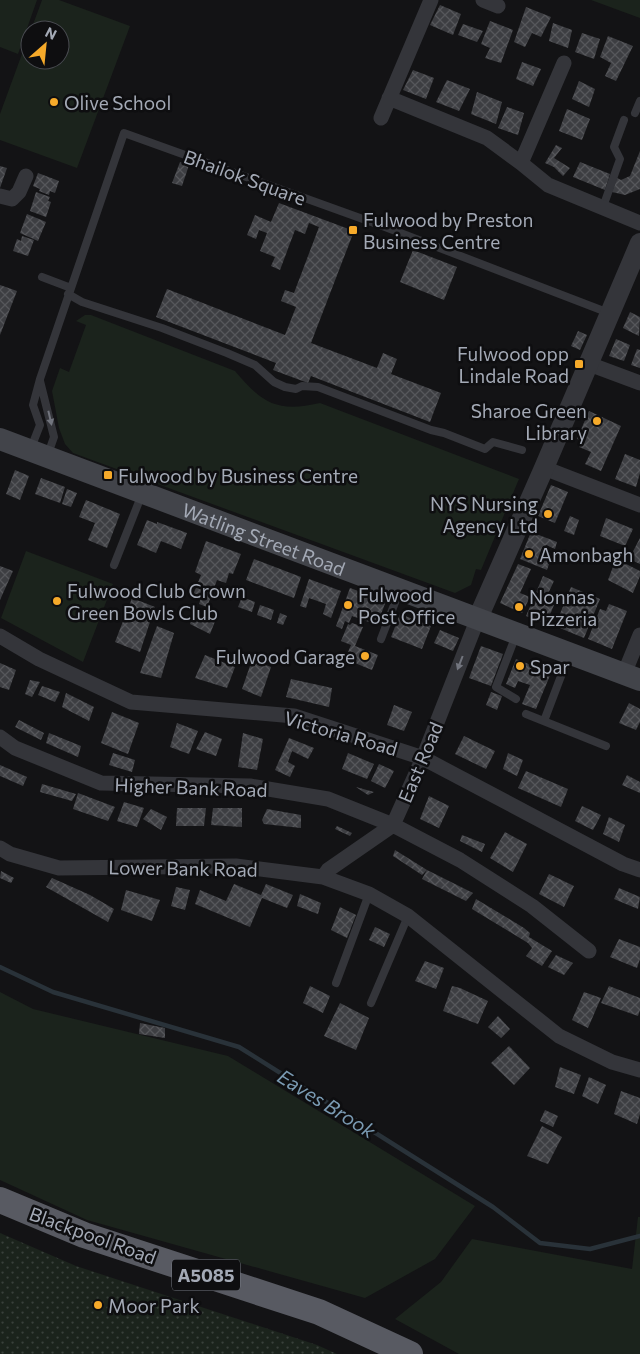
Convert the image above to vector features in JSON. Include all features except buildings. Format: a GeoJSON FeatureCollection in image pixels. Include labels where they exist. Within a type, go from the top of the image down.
{"type":"FeatureCollection","features":[{"type":"Feature","properties":{"kind":"highway","name":"Blackpool Road"},"geometry":{"type":"LineString","coordinates":[[0,1200],[84,1235],[319,1312],[376,1342],[410,1354]]}},
{"type":"Feature","properties":{"kind":"main road","name":"Watling Street Road"},"geometry":{"type":"LineString","coordinates":[[0,440],[632,677]]}},
{"type":"Feature","properties":{"kind":"street"},"geometry":{"type":"LineString","coordinates":[[381,118],[431,0]]}},
{"type":"Feature","properties":{"kind":"street"},"geometry":{"type":"LineString","coordinates":[[483,0],[498,6]]}},
{"type":"Feature","properties":{"kind":"street"},"geometry":{"type":"LineString","coordinates":[[521,163],[564,63]]}},
{"type":"Feature","properties":{"kind":"street"},"geometry":{"type":"LineString","coordinates":[[389,98],[487,138],[548,185],[640,223]]}},
{"type":"Feature","properties":{"kind":"street"},"geometry":{"type":"LineString","coordinates":[[0,196],[12,199],[19,192],[26,176]]}},
{"type":"Feature","properties":{"kind":"street"},"geometry":{"type":"LineString","coordinates":[[478,618],[589,364],[609,313],[636,266],[640,243]]}},
{"type":"Feature","properties":{"kind":"street"},"geometry":{"type":"LineString","coordinates":[[589,364],[640,383]]}},
{"type":"Feature","properties":{"kind":"street"},"geometry":{"type":"LineString","coordinates":[[544,468],[640,504]]}},
{"type":"Feature","properties":{"kind":"street","name":"East Road"},"geometry":{"type":"LineString","coordinates":[[323,877],[328,870],[393,825],[423,758],[478,618]]}},
{"type":"Feature","properties":{"kind":"street"},"geometry":{"type":"LineString","coordinates":[[632,677],[640,635]]}},
{"type":"Feature","properties":{"kind":"street","name":"Victoria Road"},"geometry":{"type":"LineString","coordinates":[[0,636],[39,658],[131,702],[294,716],[423,758],[623,864],[640,870]]}},
{"type":"Feature","properties":{"kind":"street","name":"Higher Bank Road"},"geometry":{"type":"LineString","coordinates":[[0,737],[15,748],[101,783],[250,786],[328,799],[393,825],[468,865],[532,906],[589,951]]}},
{"type":"Feature","properties":{"kind":"street","name":"Lower Bank Road"},"geometry":{"type":"LineString","coordinates":[[0,848],[10,854],[59,868],[236,866],[323,877],[369,894],[408,916],[559,1036],[612,1062],[640,1070]]}},
{"type":"Feature","properties":{"kind":"lane"},"geometry":{"type":"LineString","coordinates":[[635,113],[640,101]]}},
{"type":"Feature","properties":{"kind":"lane"},"geometry":{"type":"LineString","coordinates":[[604,207],[620,159],[614,146],[624,120]]}},
{"type":"Feature","properties":{"kind":"lane","name":"Bhailok Square"},"geometry":{"type":"LineString","coordinates":[[39,454],[40,425],[33,405],[69,291],[124,133],[609,313]]}},
{"type":"Feature","properties":{"kind":"lane"},"geometry":{"type":"LineString","coordinates":[[42,277],[69,291],[82,302],[162,328],[255,365],[274,382],[285,387],[296,389],[302,386],[318,388],[485,449],[493,442],[522,450]]}},
{"type":"Feature","properties":{"kind":"lane"},"geometry":{"type":"LineString","coordinates":[[39,454],[54,437],[40,379]]}},
{"type":"Feature","properties":{"kind":"lane"},"geometry":{"type":"LineString","coordinates":[[114,565],[142,494]]}},
{"type":"Feature","properties":{"kind":"lane"},"geometry":{"type":"LineString","coordinates":[[381,639],[400,590]]}},
{"type":"Feature","properties":{"kind":"lane"},"geometry":{"type":"LineString","coordinates":[[516,700],[496,687],[517,633]]}},
{"type":"Feature","properties":{"kind":"lane"},"geometry":{"type":"LineString","coordinates":[[544,721],[570,653]]}},
{"type":"Feature","properties":{"kind":"lane"},"geometry":{"type":"LineString","coordinates":[[526,714],[606,746]]}},
{"type":"Feature","properties":{"kind":"lane"},"geometry":{"type":"LineString","coordinates":[[336,983],[369,894]]}},
{"type":"Feature","properties":{"kind":"lane"},"geometry":{"type":"LineString","coordinates":[[371,1004],[408,916]]}},
{"type":"Feature","properties":{"kind":"shaded area"},"geometry":{"type":"Polygon","coordinates":[[[0,0],[37,0],[30,20],[20,20],[20,48],[18,54],[0,47],[0,0]]]}},
{"type":"Feature","properties":{"kind":"shaded area","name":"Olive School"},"geometry":{"type":"Polygon","coordinates":[[[42,0],[59,0],[130,26],[77,168],[0,140],[0,114],[20,59],[20,70],[70,70],[70,20],[35,20],[42,0]]]}},
{"type":"Feature","properties":{"kind":"shaded area"},"geometry":{"type":"Polygon","coordinates":[[[591,0],[640,0],[640,18],[591,0]]]}},
{"type":"Feature","properties":{"kind":"shaded area"},"geometry":{"type":"Polygon","coordinates":[[[85,315],[91,315],[235,371],[262,398],[272,403],[292,407],[320,403],[519,479],[481,570],[476,569],[471,585],[455,593],[73,453],[65,444],[59,428],[52,391],[60,368],[69,372],[86,325],[76,321],[85,315]]]}},
{"type":"Feature","properties":{"kind":"shaded area","name":"Fulwood Club Crown Green Bowls Club"},"geometry":{"type":"Polygon","coordinates":[[[26,551],[113,584],[83,662],[1,618],[26,551]]]}},
{"type":"Feature","properties":{"kind":"shaded area"},"geometry":{"type":"Polygon","coordinates":[[[0,992],[33,1009],[228,1056],[475,1206],[435,1259],[365,1298],[87,1220],[0,1180],[0,992]]]}},
{"type":"Feature","properties":{"kind":"shaded area"},"geometry":{"type":"Polygon","coordinates":[[[638,1217],[640,1217],[640,1354],[459,1354],[395,1319],[441,1282],[472,1239],[632,1269],[638,1217]]]}},
{"type":"Feature","properties":{"kind":"shaded area","name":"Moor Park"},"geometry":{"type":"Polygon","coordinates":[[[0,1233],[76,1266],[317,1345],[337,1354],[0,1354],[0,1233]]]}},
{"type":"Feature","properties":{"kind":"waterway","name":"Eaves Brook"},"geometry":{"type":"LineString","coordinates":[[0,967],[53,992],[239,1047],[493,1207],[540,1243],[590,1249],[640,1236]]}},
{"type":"Feature","properties":{"kind":"place","name":"Olive School"},"geometry":{"type":"Point","coordinates":[54,102]}},
{"type":"Feature","properties":{"kind":"place","name":"Fulwood by Preston Business Centre"},"geometry":{"type":"Point","coordinates":[353,230]}},
{"type":"Feature","properties":{"kind":"place","name":"Fulwood opp Lindale Road"},"geometry":{"type":"Point","coordinates":[579,364]}},
{"type":"Feature","properties":{"kind":"place","name":"Sharoe Green Library"},"geometry":{"type":"Point","coordinates":[597,421]}},
{"type":"Feature","properties":{"kind":"place","name":"Fulwood by Business Centre"},"geometry":{"type":"Point","coordinates":[108,475]}},
{"type":"Feature","properties":{"kind":"place","name":"NYS Nursing Agency Ltd"},"geometry":{"type":"Point","coordinates":[548,514]}},
{"type":"Feature","properties":{"kind":"place","name":"Amonbagh"},"geometry":{"type":"Point","coordinates":[529,554]}},
{"type":"Feature","properties":{"kind":"place","name":"Fulwood Club Crown Green Bowls Club"},"geometry":{"type":"Point","coordinates":[57,601]}},
{"type":"Feature","properties":{"kind":"place","name":"Fulwood Post Office"},"geometry":{"type":"Point","coordinates":[348,605]}},
{"type":"Feature","properties":{"kind":"place","name":"Nonnas Pizzeria"},"geometry":{"type":"Point","coordinates":[519,607]}},
{"type":"Feature","properties":{"kind":"place","name":"Fulwood Garage"},"geometry":{"type":"Point","coordinates":[365,656]}},
{"type":"Feature","properties":{"kind":"place","name":"Spar"},"geometry":{"type":"Point","coordinates":[520,666]}},
{"type":"Feature","properties":{"kind":"place","name":"Moor Park"},"geometry":{"type":"Point","coordinates":[98,1305]}}]}
